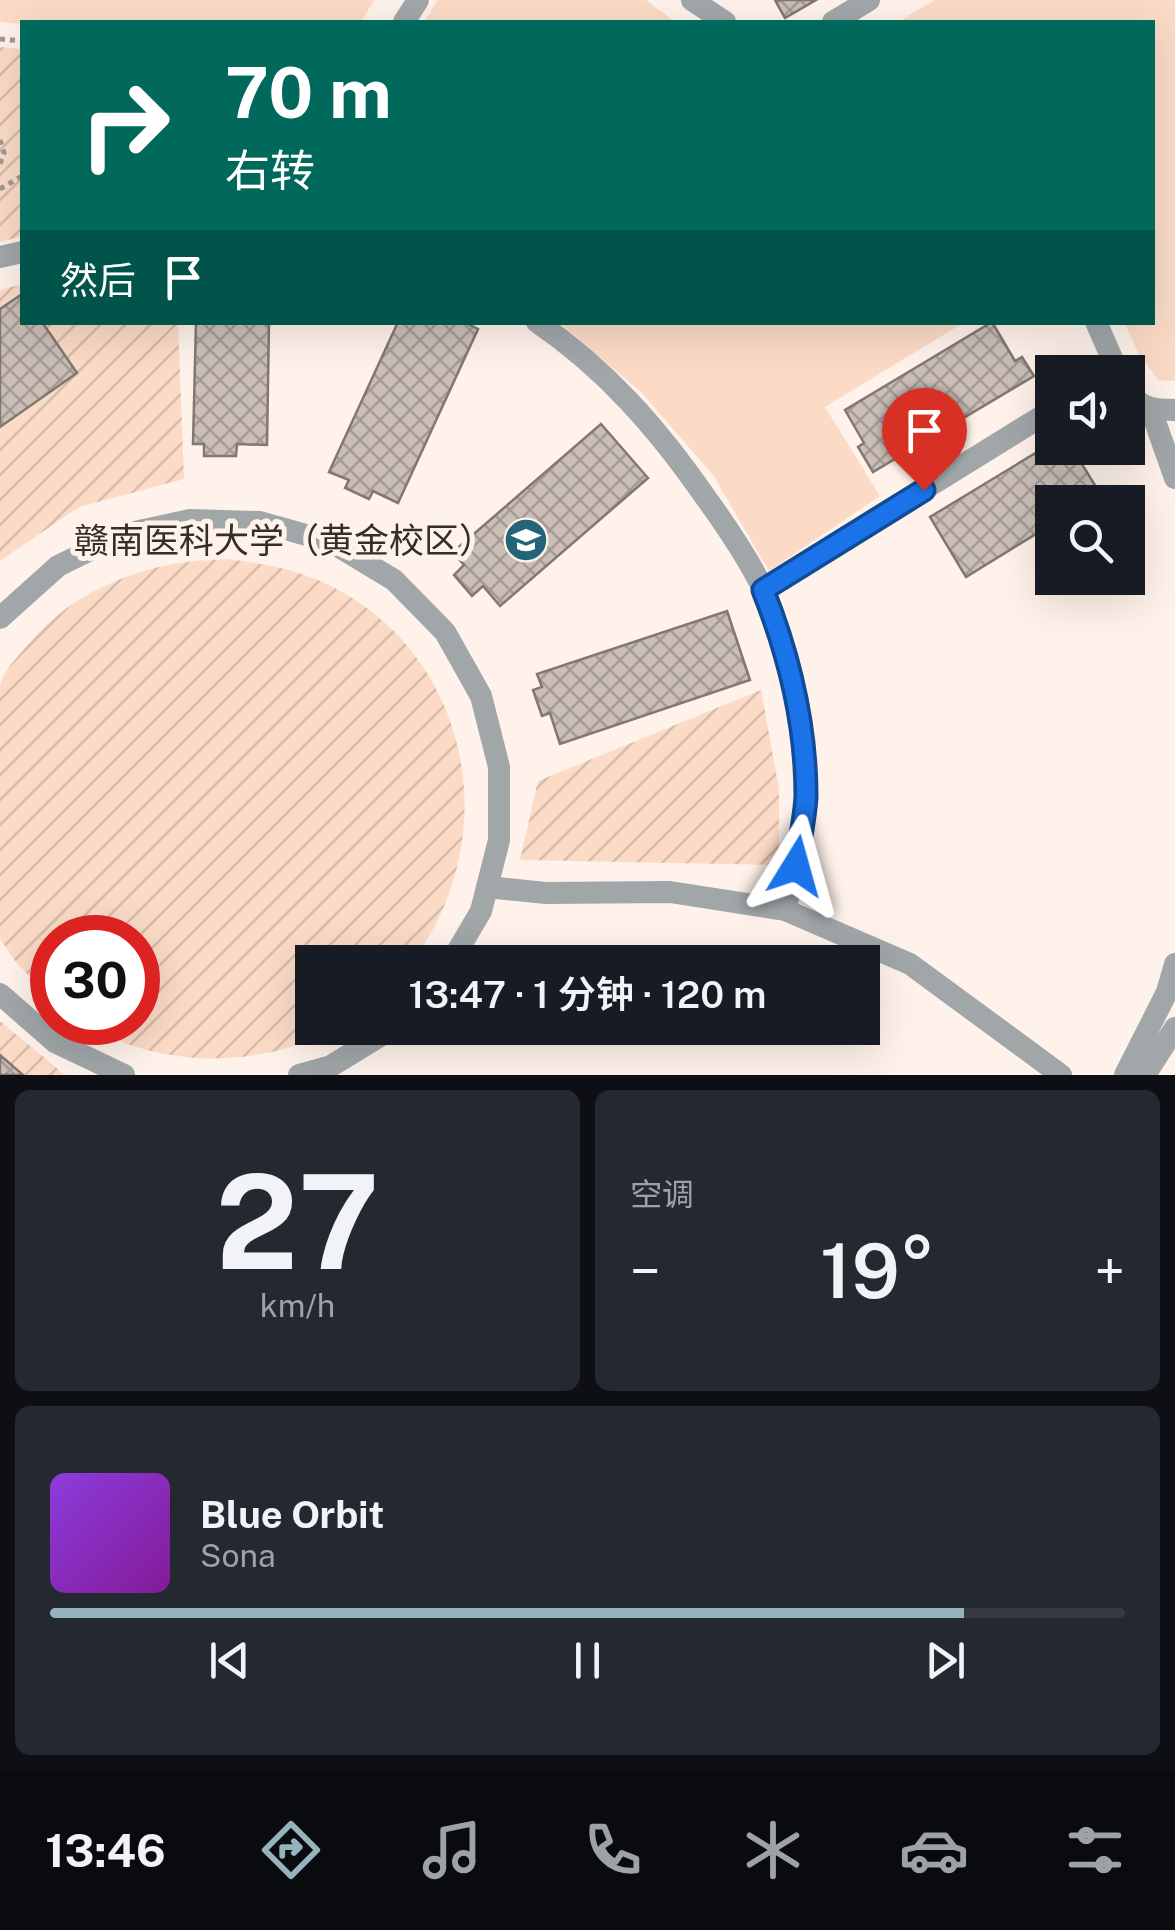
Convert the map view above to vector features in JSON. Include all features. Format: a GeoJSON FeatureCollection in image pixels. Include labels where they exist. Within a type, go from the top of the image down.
{"type":"FeatureCollection","features":[{"type":"Feature","properties":{"kind":"street"},"geometry":{"type":"LineString","coordinates":[[692,0],[723,20]]}},
{"type":"Feature","properties":{"kind":"street"},"geometry":{"type":"LineString","coordinates":[[836,20],[869,0]]}},
{"type":"Feature","properties":{"kind":"street"},"geometry":{"type":"LineString","coordinates":[[541,325],[633,403],[688,471],[739,544],[763,590],[778,627],[802,728],[806,800],[796,866],[784,910]]}},
{"type":"Feature","properties":{"kind":"street"},"geometry":{"type":"LineString","coordinates":[[1097,325],[1109,355]]}},
{"type":"Feature","properties":{"kind":"street"},"geometry":{"type":"LineString","coordinates":[[1145,406],[1151,410],[1175,410]]}},
{"type":"Feature","properties":{"kind":"street"},"geometry":{"type":"LineString","coordinates":[[1151,410],[1175,478]]}},
{"type":"Feature","properties":{"kind":"street"},"geometry":{"type":"LineString","coordinates":[[763,590],[1035,421]]}},
{"type":"Feature","properties":{"kind":"street"},"geometry":{"type":"LineString","coordinates":[[0,618],[58,566],[121,535],[190,520],[260,522],[331,542],[394,580],[445,632],[481,696],[499,766],[499,840],[481,911],[461,945]]}},
{"type":"Feature","properties":{"kind":"street"},"geometry":{"type":"LineString","coordinates":[[487,887],[546,894],[670,892],[784,910],[910,964],[1061,1075]]}},
{"type":"Feature","properties":{"kind":"street"},"geometry":{"type":"LineString","coordinates":[[1125,1075],[1167,992],[1175,964]]}},
{"type":"Feature","properties":{"kind":"street"},"geometry":{"type":"LineString","coordinates":[[0,994],[55,1042],[124,1075]]}},
{"type":"Feature","properties":{"kind":"street"},"geometry":{"type":"LineString","coordinates":[[1145,1075],[1175,1028]]}},
{"type":"Feature","properties":{"kind":"street"},"geometry":{"type":"LineString","coordinates":[[298,1075],[330,1066],[365,1045]]}},
{"type":"Feature","properties":{"kind":"path"},"geometry":{"type":"LineString","coordinates":[[0,140],[4,153],[0,164]]}},
{"type":"Feature","properties":{"kind":"shaded area"},"geometry":{"type":"Polygon","coordinates":[[[0,0],[374,0],[362,20],[0,22],[0,0]]]}},
{"type":"Feature","properties":{"kind":"shaded area"},"geometry":{"type":"Polygon","coordinates":[[[438,0],[646,0],[672,20],[425,20],[438,0]]]}},
{"type":"Feature","properties":{"kind":"shaded area"},"geometry":{"type":"Polygon","coordinates":[[[935,0],[1175,0],[1175,381],[1158,380],[1145,362],[1145,355],[1138,353],[1126,325],[1155,325],[1155,20],[901,20],[935,0]]]}},
{"type":"Feature","properties":{"kind":"shaded area"},"geometry":{"type":"Polygon","coordinates":[[[0,47],[20,49],[20,237],[0,242],[0,47]]]}},
{"type":"Feature","properties":{"kind":"shaded area"},"geometry":{"type":"Polygon","coordinates":[[[20,285],[20,325],[178,325],[184,479],[79,507],[0,561],[0,290],[20,285]]]}},
{"type":"Feature","properties":{"kind":"shaded area"},"geometry":{"type":"Polygon","coordinates":[[[562,325],[960,325],[825,407],[880,496],[769,571],[713,475],[641,392],[562,325]]]}},
{"type":"Feature","properties":{"kind":"shaded area"},"geometry":{"type":"Polygon","coordinates":[[[228,559],[296,572],[370,610],[410,650],[440,696],[458,748],[465,802],[459,858],[442,912],[422,945],[295,945],[295,1045],[242,1057],[176,1056],[133,1045],[160,1045],[160,915],[30,915],[30,977],[0,939],[3,676],[45,626],[91,593],[143,571],[228,559]]]}},
{"type":"Feature","properties":{"kind":"shaded area"},"geometry":{"type":"Polygon","coordinates":[[[761,690],[779,789],[779,865],[520,860],[538,781],[761,690]]]}},
{"type":"Feature","properties":{"kind":"shaded area"},"geometry":{"type":"Polygon","coordinates":[[[0,1021],[65,1075],[0,1075],[0,1021]]]}},
{"type":"Feature","properties":{"kind":"building"},"geometry":{"type":"Polygon","coordinates":[[[775,0],[816,0],[785,18],[775,0]]]}},
{"type":"Feature","properties":{"kind":"building"},"geometry":{"type":"Polygon","coordinates":[[[20,295],[20,325],[44,325],[77,373],[0,427],[0,309],[20,295]]]}},
{"type":"Feature","properties":{"kind":"building"},"geometry":{"type":"Polygon","coordinates":[[[196,325],[269,325],[267,445],[237,444],[236,456],[204,456],[204,444],[193,444],[196,325]]]}},
{"type":"Feature","properties":{"kind":"building"},"geometry":{"type":"Polygon","coordinates":[[[397,325],[470,325],[478,329],[398,503],[373,491],[369,499],[345,488],[349,480],[329,472],[397,325]]]}},
{"type":"Feature","properties":{"kind":"building"},"geometry":{"type":"Polygon","coordinates":[[[987,325],[994,325],[1015,361],[1022,357],[1034,376],[873,472],[858,447],[864,443],[845,410],[987,325]]]}},
{"type":"Feature","properties":{"kind":"building"},"geometry":{"type":"Polygon","coordinates":[[[601,424],[648,478],[500,606],[483,586],[472,596],[454,575],[464,565],[453,552],[601,424]]]}},
{"type":"Feature","properties":{"kind":"building"},"geometry":{"type":"Polygon","coordinates":[[[1035,453],[1035,465],[1082,465],[1095,485],[1035,485],[1035,534],[966,577],[930,517],[1035,453]]]}},
{"type":"Feature","properties":{"kind":"building"},"geometry":{"type":"Polygon","coordinates":[[[727,611],[750,680],[560,744],[550,713],[542,716],[533,690],[542,687],[537,674],[727,611]]]}},
{"type":"Feature","properties":{"kind":"building"},"geometry":{"type":"Polygon","coordinates":[[[0,1055],[23,1075],[0,1075],[0,1055]]]}},
{"type":"Feature","properties":{"kind":"place","name":"赣南医科大学（黄金校区）"},"geometry":{"type":"Point","coordinates":[526,540]}},
{"type":"Feature","properties":{"kind":"route"},"geometry":{"type":"LineString","coordinates":[[796,866],[806,800],[802,728],[778,627],[763,590],[924,490]]}}]}
